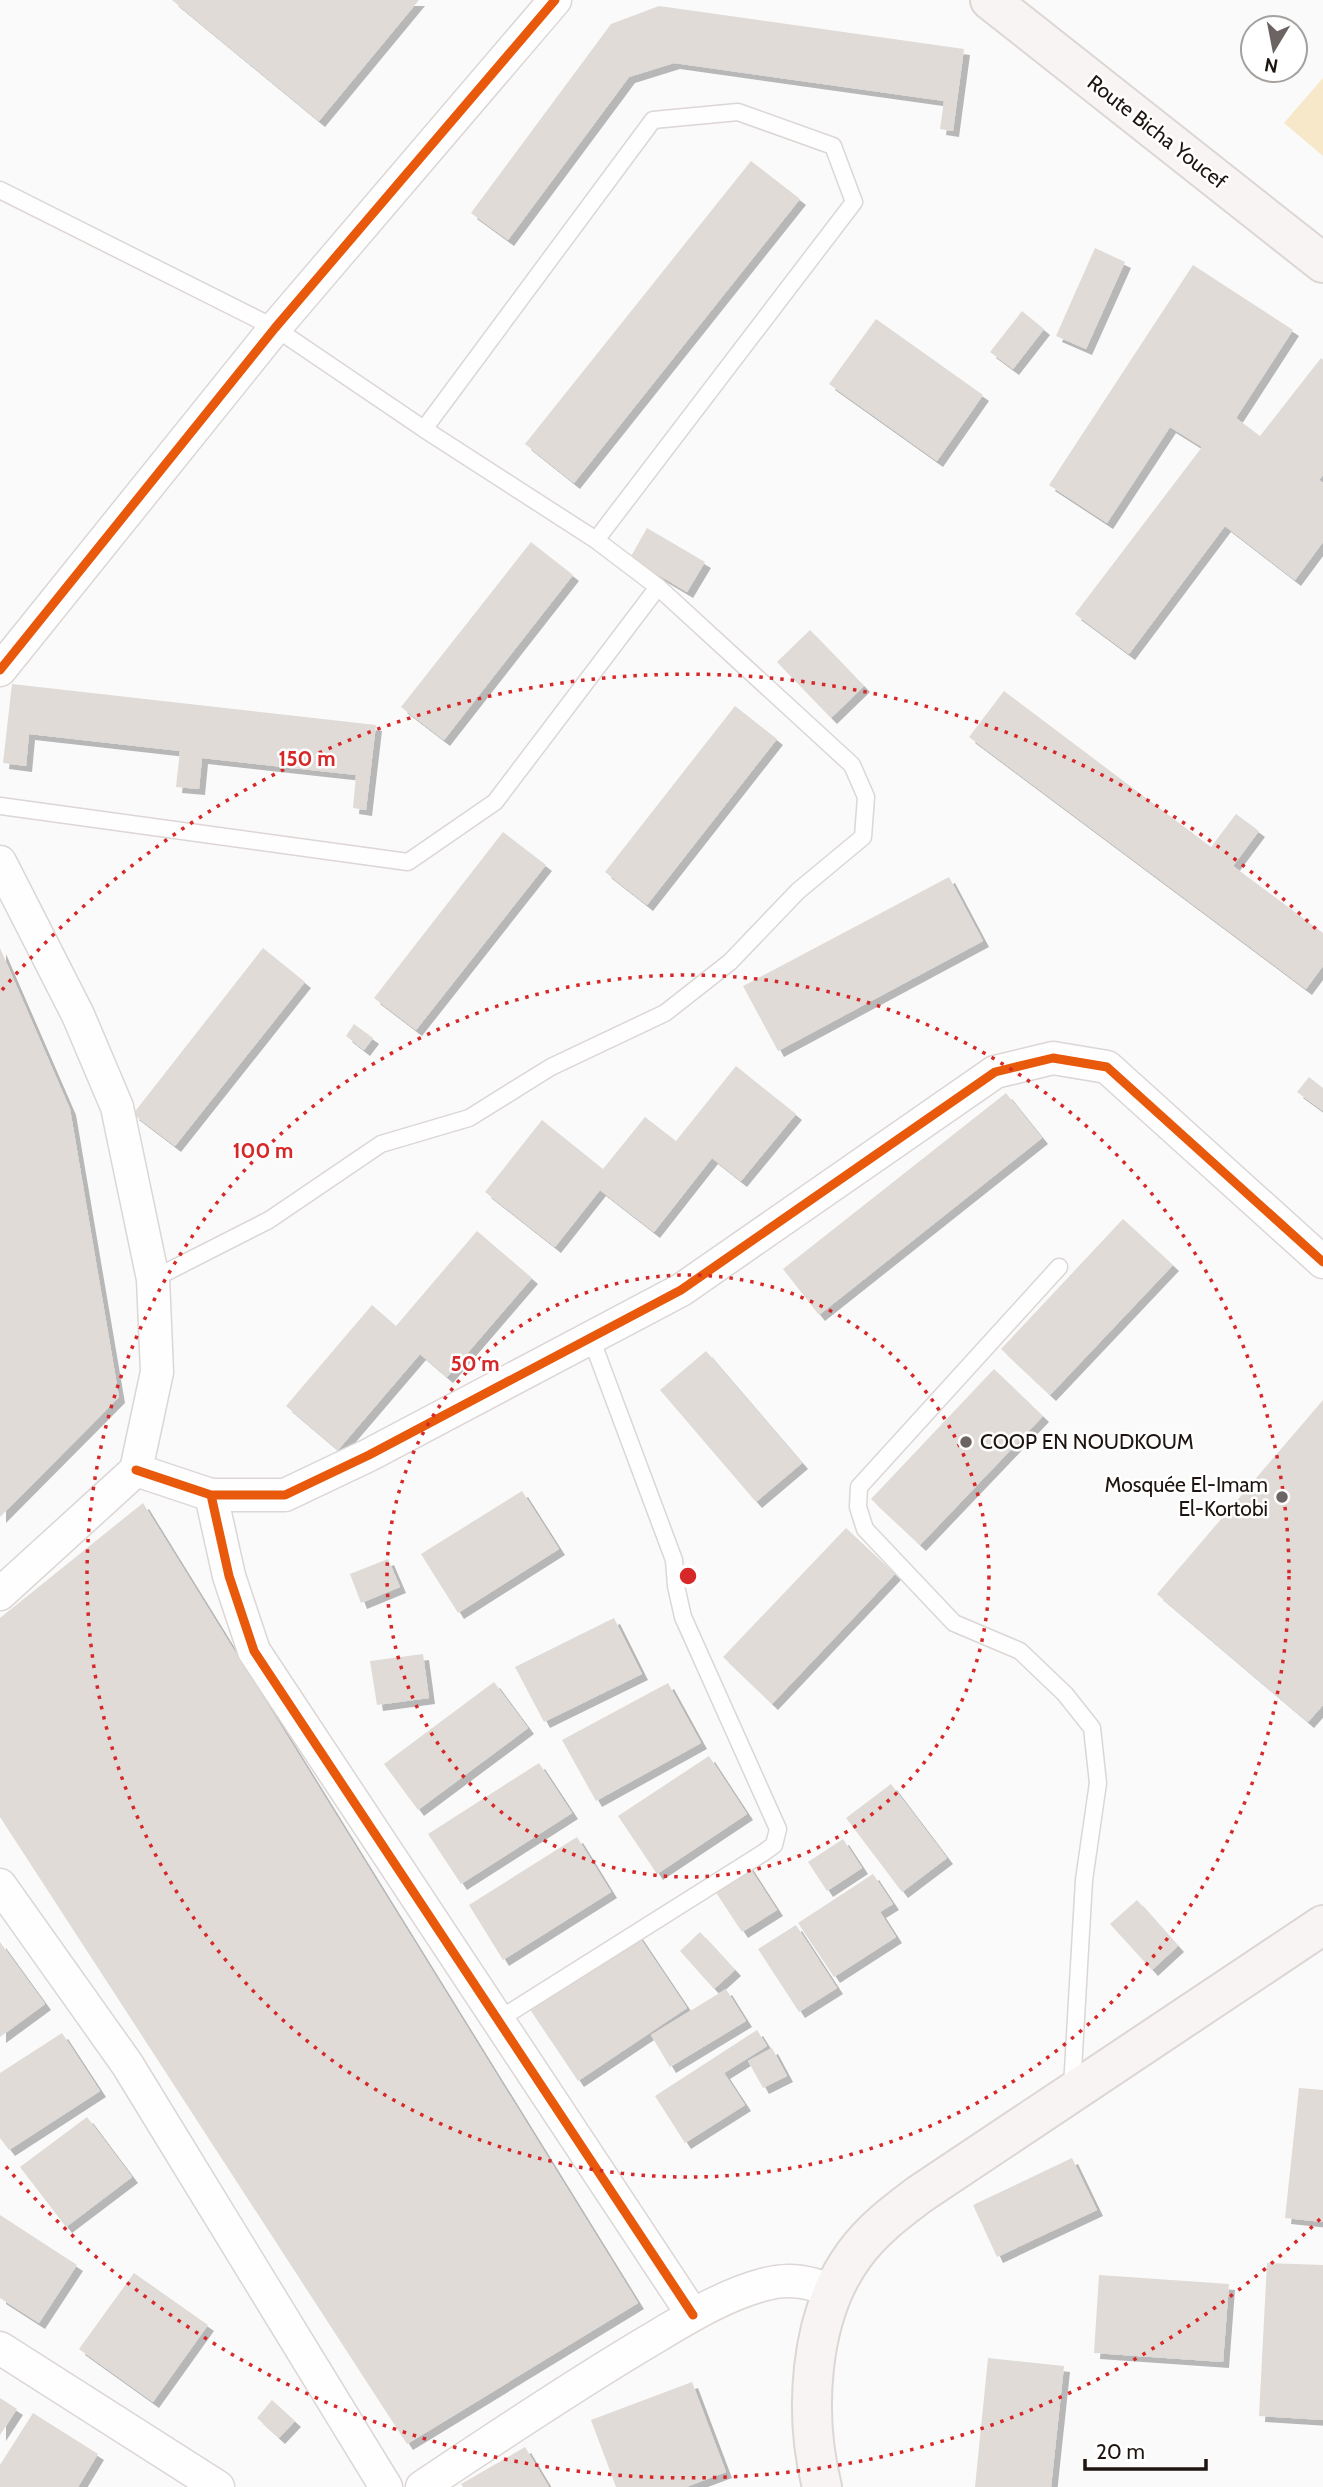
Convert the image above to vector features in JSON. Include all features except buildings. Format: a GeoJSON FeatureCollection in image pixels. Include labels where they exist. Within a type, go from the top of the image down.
{"type":"FeatureCollection","features":[{"type":"Feature","properties":{"kind":"street"},"geometry":{"type":"LineString","coordinates":[[0,670],[275,328],[555,0]]}},
{"type":"Feature","properties":{"kind":"street","name":"Route Bicha Youcef"},"geometry":{"type":"LineString","coordinates":[[1007,5],[1323,263]]}},
{"type":"Feature","properties":{"kind":"street"},"geometry":{"type":"LineString","coordinates":[[0,862],[78,1015],[117,1107],[153,1279],[158,1372],[136,1470],[0,1594]]}},
{"type":"Feature","properties":{"kind":"street"},"geometry":{"type":"LineString","coordinates":[[136,1470],[211,1495],[285,1495],[369,1455],[681,1290],[995,1072],[1053,1058],[1107,1068],[1323,1262]]}},
{"type":"Feature","properties":{"kind":"street"},"geometry":{"type":"LineString","coordinates":[[211,1495],[229,1576],[254,1651],[693,2315]]}},
{"type":"Feature","properties":{"kind":"street"},"geometry":{"type":"LineString","coordinates":[[0,1885],[127,2064],[386,2487]]}},
{"type":"Feature","properties":{"kind":"street"},"geometry":{"type":"LineString","coordinates":[[822,2487],[814,2455],[810,2398],[818,2340],[834,2291],[853,2256],[883,2222],[920,2194],[1323,1925]]}},
{"type":"Feature","properties":{"kind":"street"},"geometry":{"type":"LineString","coordinates":[[422,2487],[568,2389],[693,2315],[736,2294],[768,2283],[802,2280],[834,2291]]}},
{"type":"Feature","properties":{"kind":"street"},"geometry":{"type":"LineString","coordinates":[[0,2348],[218,2487]]}},
{"type":"Feature","properties":{"kind":"lane"},"geometry":{"type":"LineString","coordinates":[[424,429],[653,120],[738,112],[833,146],[854,202],[596,540]]}},
{"type":"Feature","properties":{"kind":"lane"},"geometry":{"type":"LineString","coordinates":[[0,190],[275,328],[424,429],[596,540],[658,587],[852,765],[866,797],[863,837],[798,891],[730,962],[665,1013],[551,1067],[469,1118],[381,1144],[269,1220],[153,1279]]}},
{"type":"Feature","properties":{"kind":"lane"},"geometry":{"type":"LineString","coordinates":[[0,806],[408,862],[495,802],[658,587]]}},
{"type":"Feature","properties":{"kind":"lane"},"geometry":{"type":"LineString","coordinates":[[1059,1267],[859,1486],[858,1507],[865,1529],[954,1623],[1020,1651],[1065,1694],[1092,1728],[1098,1783],[1084,1880],[1072,2093]]}},
{"type":"Feature","properties":{"kind":"lane"},"geometry":{"type":"LineString","coordinates":[[498,2020],[763,1853],[774,1845],[778,1829],[683,1617],[674,1560],[591,1338]]}},
{"type":"Feature","properties":{"kind":"shaded area"},"geometry":{"type":"Polygon","coordinates":[[[1323,78],[1323,156],[1284,123],[1323,78]]]}},
{"type":"Feature","properties":{"kind":"cycle path"},"geometry":{"type":"LineString","coordinates":[[0,670],[275,328],[555,0]]}},
{"type":"Feature","properties":{"kind":"cycle path"},"geometry":{"type":"LineString","coordinates":[[136,1470],[211,1495],[285,1495],[369,1455],[681,1290],[995,1072],[1053,1058],[1107,1067],[1323,1262]]}},
{"type":"Feature","properties":{"kind":"cycle path"},"geometry":{"type":"LineString","coordinates":[[211,1495],[229,1576],[254,1651],[693,2315]]}},
{"type":"Feature","properties":{"kind":"place","name":"COOP EN NOUDKOUM"},"geometry":{"type":"Point","coordinates":[966,1442]}},
{"type":"Feature","properties":{"kind":"place","name":"Mosquée El-Imam El-Kortobi"},"geometry":{"type":"Point","coordinates":[1282,1497]}}]}
